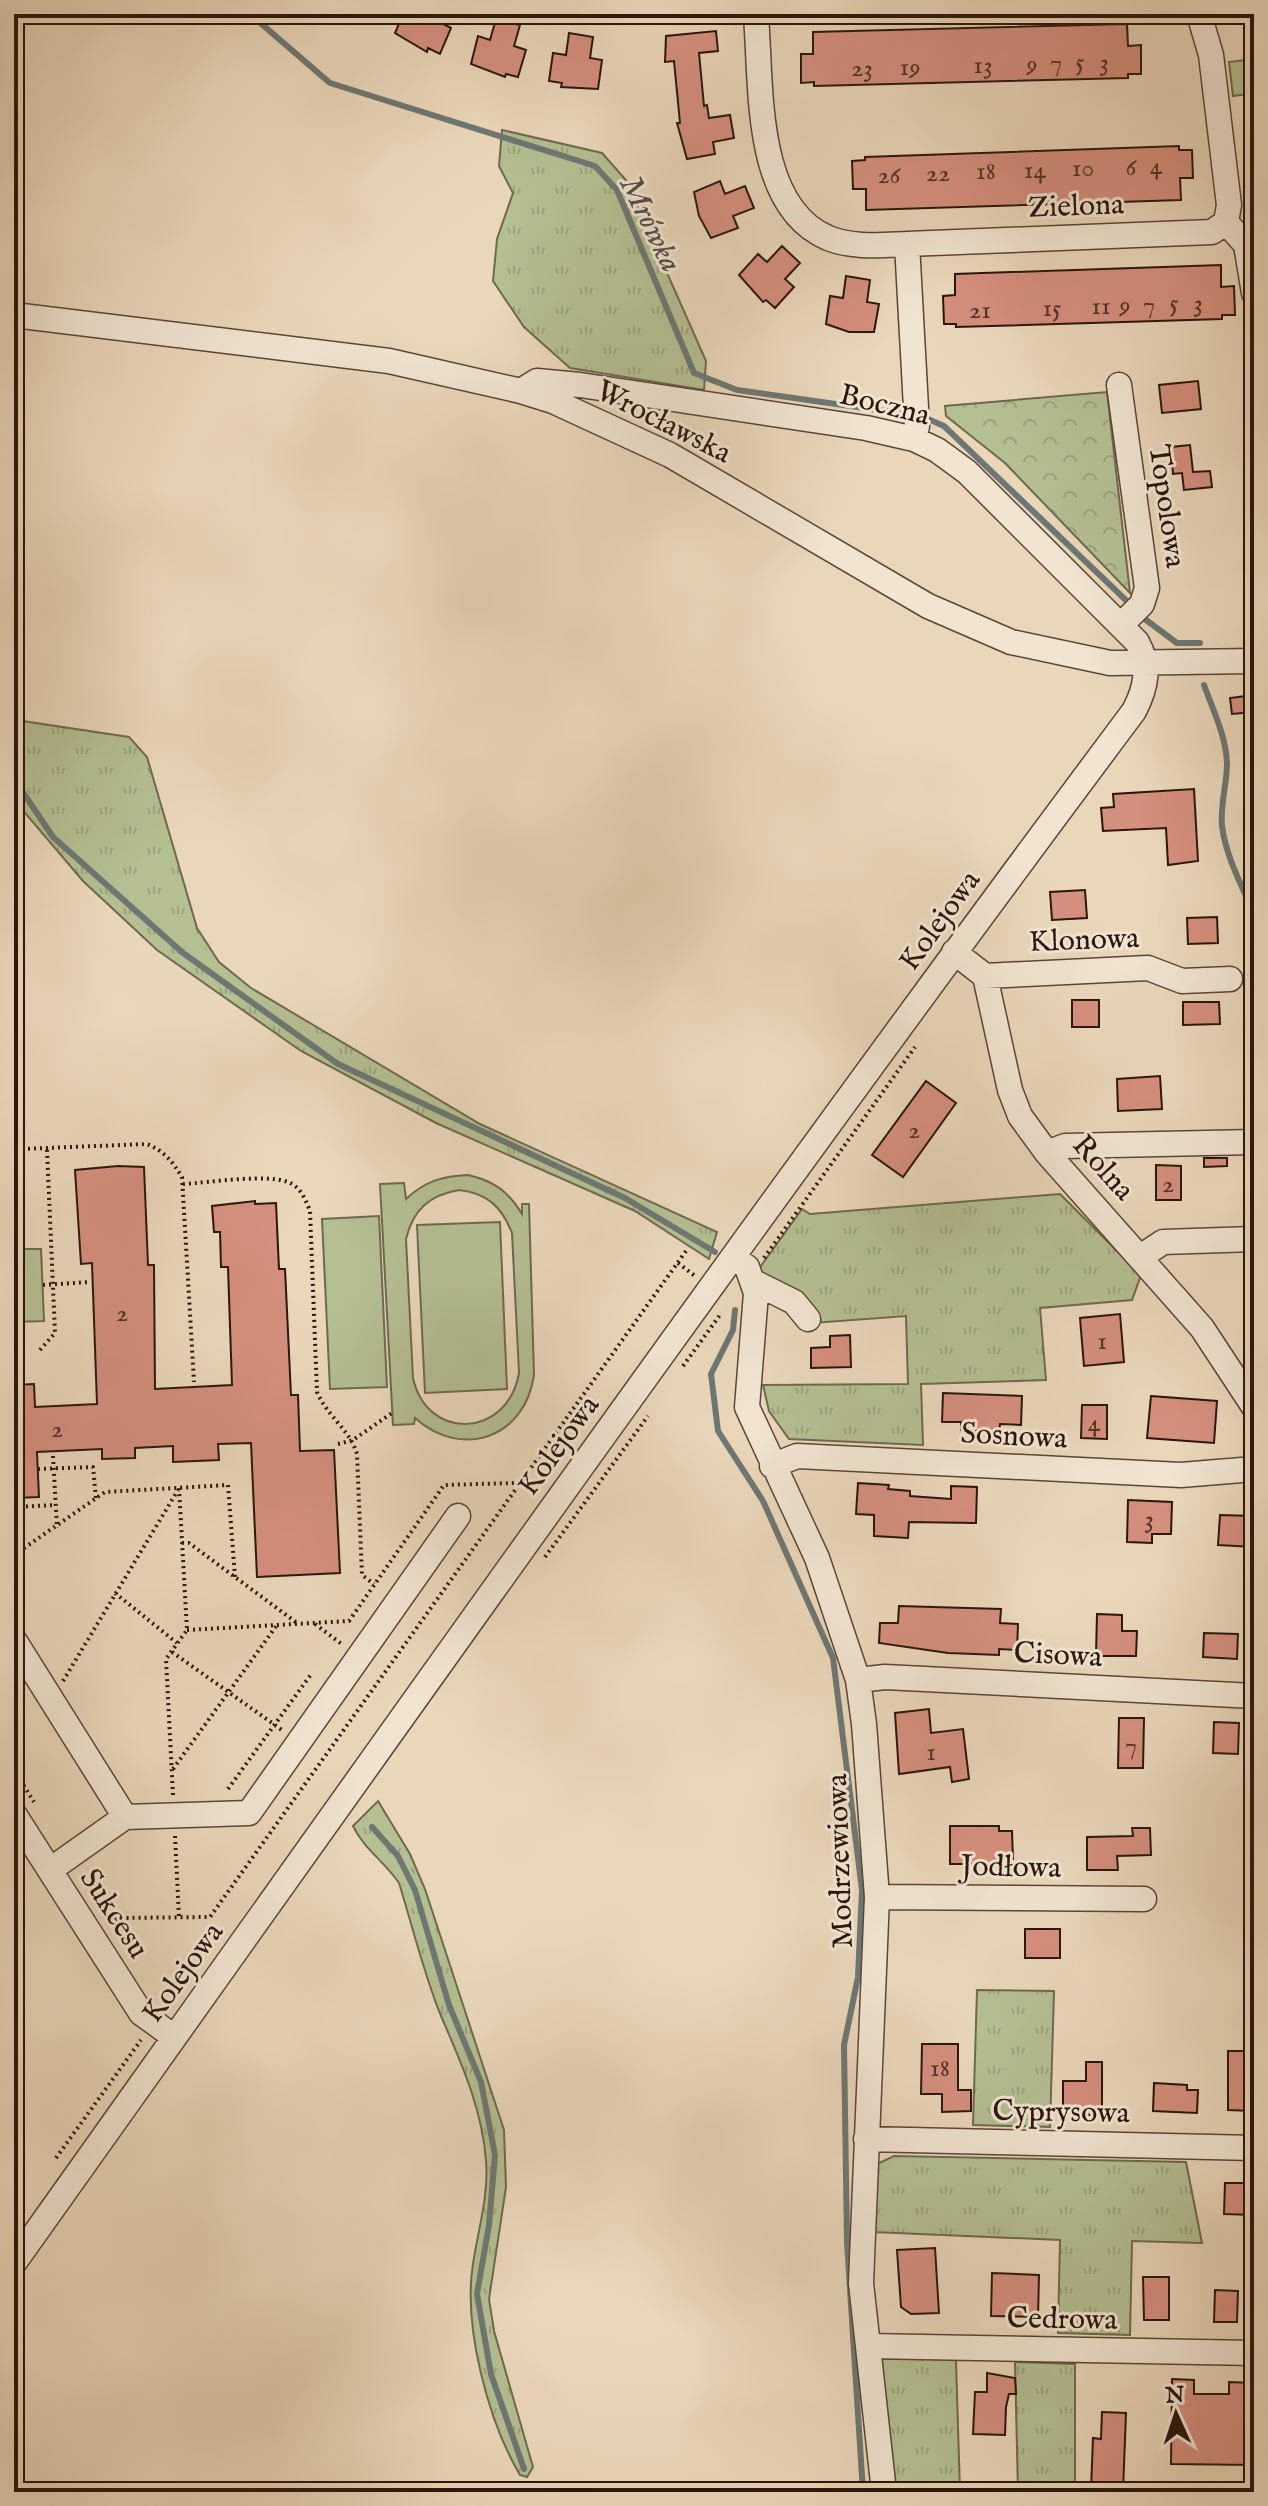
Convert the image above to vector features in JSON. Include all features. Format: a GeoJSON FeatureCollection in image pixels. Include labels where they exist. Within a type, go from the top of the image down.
{"type":"FeatureCollection","features":[{"type":"Feature","properties":{"kind":"street"},"geometry":{"type":"LineString","coordinates":[[1199,14],[1211,55],[1227,214],[1246,245],[1254,293]]}},
{"type":"Feature","properties":{"kind":"street","name":"Zielona"},"geometry":{"type":"LineString","coordinates":[[755,15],[767,144],[775,180],[787,203],[806,226],[830,239],[859,245],[1212,232],[1227,214]]}},
{"type":"Feature","properties":{"kind":"street"},"geometry":{"type":"LineString","coordinates":[[907,244],[917,426],[914,439]]}},
{"type":"Feature","properties":{"kind":"street","name":"Wrocławska"},"geometry":{"type":"LineString","coordinates":[[14,315],[389,361],[521,391],[553,401],[670,455],[928,606],[1011,642],[1110,663],[1144,665],[1254,661]]}},
{"type":"Feature","properties":{"kind":"street","name":"Boczna"},"geometry":{"type":"LineString","coordinates":[[521,391],[537,381],[580,385],[866,428],[914,439],[937,450],[967,472],[1131,615],[1144,665]]}},
{"type":"Feature","properties":{"kind":"street","name":"Topolowa"},"geometry":{"type":"LineString","coordinates":[[1119,385],[1147,588],[1131,615]]}},
{"type":"Feature","properties":{"kind":"street","name":"Kolejowa"},"geometry":{"type":"LineString","coordinates":[[14,2263],[733,1258],[954,952],[1134,711],[1146,688],[1144,665]]}},
{"type":"Feature","properties":{"kind":"street"},"geometry":{"type":"LineString","coordinates":[[954,952],[985,976]]}},
{"type":"Feature","properties":{"kind":"street","name":"Klonowa"},"geometry":{"type":"LineString","coordinates":[[985,976],[1148,968],[1182,981],[1230,979]]}},
{"type":"Feature","properties":{"kind":"street","name":"Rolna"},"geometry":{"type":"LineString","coordinates":[[985,976],[1015,1105],[1047,1153],[1142,1256],[1202,1328],[1254,1407]]}},
{"type":"Feature","properties":{"kind":"street"},"geometry":{"type":"LineString","coordinates":[[1047,1153],[1065,1146],[1254,1142]]}},
{"type":"Feature","properties":{"kind":"street"},"geometry":{"type":"LineString","coordinates":[[1142,1256],[1163,1242],[1254,1239]]}},
{"type":"Feature","properties":{"kind":"street"},"geometry":{"type":"LineString","coordinates":[[733,1258],[747,1267],[754,1282],[794,1302],[808,1319]]}},
{"type":"Feature","properties":{"kind":"street","name":"Modrzewiowa"},"geometry":{"type":"LineString","coordinates":[[754,1282],[756,1301],[746,1396],[752,1423],[817,1558],[858,1680],[877,1897],[861,2283],[884,2492]]}},
{"type":"Feature","properties":{"kind":"street","name":"Sosnowa"},"geometry":{"type":"LineString","coordinates":[[772,1466],[797,1456],[1181,1475],[1254,1469]]}},
{"type":"Feature","properties":{"kind":"street"},"geometry":{"type":"LineString","coordinates":[[50,1870],[125,1817],[249,1813],[458,1516]]}},
{"type":"Feature","properties":{"kind":"street"},"geometry":{"type":"LineString","coordinates":[[14,1640],[125,1817]]}},
{"type":"Feature","properties":{"kind":"street","name":"Cisowa"},"geometry":{"type":"LineString","coordinates":[[858,1680],[885,1677],[1254,1696]]}},
{"type":"Feature","properties":{"kind":"street","name":"Sukcesu"},"geometry":{"type":"LineString","coordinates":[[14,1814],[141,2013],[174,2037]]}},
{"type":"Feature","properties":{"kind":"street","name":"Jodłowa"},"geometry":{"type":"LineString","coordinates":[[877,1897],[1144,1899]]}},
{"type":"Feature","properties":{"kind":"street","name":"Cyprysowa"},"geometry":{"type":"LineString","coordinates":[[866,2139],[1254,2148]]}},
{"type":"Feature","properties":{"kind":"street","name":"Cedrowa"},"geometry":{"type":"LineString","coordinates":[[868,2346],[1254,2353]]}},
{"type":"Feature","properties":{"kind":"path"},"geometry":{"type":"LineString","coordinates":[[22,1149],[147,1144],[172,1161],[183,1184],[194,1382]]}},
{"type":"Feature","properties":{"kind":"path"},"geometry":{"type":"LineString","coordinates":[[40,1350],[55,1333],[47,1149]]}},
{"type":"Feature","properties":{"kind":"path"},"geometry":{"type":"LineString","coordinates":[[183,1184],[275,1179],[291,1183],[302,1193],[310,1211],[317,1392],[324,1409],[353,1440],[357,1454],[362,1575],[374,1584]]}},
{"type":"Feature","properties":{"kind":"path"},"geometry":{"type":"LineString","coordinates":[[110,1923],[118,1918],[210,1917],[686,1251]]}},
{"type":"Feature","properties":{"kind":"path"},"geometry":{"type":"LineString","coordinates":[[43,1285],[89,1282]]}},
{"type":"Feature","properties":{"kind":"path"},"geometry":{"type":"LineString","coordinates":[[338,1444],[353,1440],[392,1413]]}},
{"type":"Feature","properties":{"kind":"path"},"geometry":{"type":"LineString","coordinates":[[53,1456],[57,1528]]}},
{"type":"Feature","properties":{"kind":"path"},"geometry":{"type":"LineString","coordinates":[[38,1469],[93,1467],[96,1499]]}},
{"type":"Feature","properties":{"kind":"path"},"geometry":{"type":"LineString","coordinates":[[187,1630],[349,1621],[444,1485],[514,1483],[520,1486]]}},
{"type":"Feature","properties":{"kind":"path"},"geometry":{"type":"LineString","coordinates":[[14,1555],[105,1492],[228,1485],[235,1577]]}},
{"type":"Feature","properties":{"kind":"path"},"geometry":{"type":"LineString","coordinates":[[179,1488],[187,1630],[166,1659],[179,1918]]}},
{"type":"Feature","properties":{"kind":"path"},"geometry":{"type":"LineString","coordinates":[[47,1692],[68,1678],[179,1488]]}},
{"type":"Feature","properties":{"kind":"path"},"geometry":{"type":"LineString","coordinates":[[14,1507],[56,1505]]}},
{"type":"Feature","properties":{"kind":"path"},"geometry":{"type":"LineString","coordinates":[[182,1543],[189,1543],[298,1624]]}},
{"type":"Feature","properties":{"kind":"path"},"geometry":{"type":"LineString","coordinates":[[115,1593],[177,1643]]}},
{"type":"Feature","properties":{"kind":"path"},"geometry":{"type":"LineString","coordinates":[[171,1771],[277,1625]]}},
{"type":"Feature","properties":{"kind":"path"},"geometry":{"type":"LineString","coordinates":[[171,1651],[323,1759]]}},
{"type":"Feature","properties":{"kind":"path"},"geometry":{"type":"LineString","coordinates":[[228,1789],[312,1673]]}},
{"type":"Feature","properties":{"kind":"path"},"geometry":{"type":"LineString","coordinates":[[56,2158],[154,2022]]}},
{"type":"Feature","properties":{"kind":"green space"},"geometry":{"type":"Polygon","coordinates":[[[1254,59],[1254,93],[1233,96],[1229,62],[1254,59]]]}},
{"type":"Feature","properties":{"kind":"green space"},"geometry":{"type":"Polygon","coordinates":[[[502,130],[602,153],[626,180],[706,361],[704,390],[570,368],[524,327],[493,281],[497,239],[513,193],[499,166],[502,130]]]}},
{"type":"Feature","properties":{"kind":"green space"},"geometry":{"type":"Polygon","coordinates":[[[1107,392],[1130,593],[1005,463],[946,416],[945,406],[1107,392]]]}},
{"type":"Feature","properties":{"kind":"green space"},"geometry":{"type":"Polygon","coordinates":[[[14,713],[16,720],[129,737],[147,757],[197,928],[219,962],[251,988],[480,1124],[717,1232],[709,1259],[635,1211],[436,1123],[301,1051],[157,950],[83,881],[14,800],[14,713]]]}},
{"type":"Feature","properties":{"kind":"green space"},"geometry":{"type":"Polygon","coordinates":[[[468,1175],[485,1180],[506,1193],[522,1214],[522,1204],[529,1204],[534,1375],[528,1397],[518,1414],[505,1427],[489,1436],[471,1439],[452,1438],[433,1431],[415,1418],[414,1424],[393,1425],[380,1184],[404,1183],[406,1199],[442,1178],[468,1175]],[[448,1192],[431,1200],[418,1212],[406,1239],[413,1378],[421,1399],[434,1413],[450,1422],[467,1424],[484,1420],[500,1410],[512,1395],[519,1373],[512,1233],[492,1203],[469,1192],[448,1192]]]}},
{"type":"Feature","properties":{"kind":"green space"},"geometry":{"type":"Polygon","coordinates":[[[1060,1194],[1141,1275],[1132,1300],[1040,1308],[1046,1380],[921,1384],[923,1445],[789,1439],[769,1411],[763,1385],[908,1384],[906,1316],[813,1323],[794,1293],[758,1270],[802,1209],[810,1214],[1060,1194]]]}},
{"type":"Feature","properties":{"kind":"green space"},"geometry":{"type":"Polygon","coordinates":[[[379,1216],[387,1387],[330,1389],[322,1219],[379,1216]]]}},
{"type":"Feature","properties":{"kind":"green space"},"geometry":{"type":"Polygon","coordinates":[[[500,1222],[507,1389],[425,1393],[417,1225],[500,1222]]]}},
{"type":"Feature","properties":{"kind":"green space"},"geometry":{"type":"Polygon","coordinates":[[[14,1249],[41,1249],[44,1321],[14,1322],[14,1249]]]}},
{"type":"Feature","properties":{"kind":"green space"},"geometry":{"type":"Polygon","coordinates":[[[378,1801],[410,1854],[425,1889],[504,2130],[506,2187],[489,2299],[494,2331],[533,2467],[527,2477],[520,2475],[498,2428],[488,2401],[475,2344],[471,2289],[487,2174],[480,2121],[469,2084],[428,1980],[399,1883],[353,1826],[378,1801]]]}},
{"type":"Feature","properties":{"kind":"green space"},"geometry":{"type":"Polygon","coordinates":[[[977,1990],[1054,1991],[1050,2127],[973,2125],[977,1990]]]}},
{"type":"Feature","properties":{"kind":"green space"},"geometry":{"type":"Polygon","coordinates":[[[894,2156],[1186,2162],[1202,2243],[1132,2241],[1130,2335],[1058,2333],[1060,2240],[873,2232],[875,2165],[894,2156]]]}},
{"type":"Feature","properties":{"kind":"green space"},"geometry":{"type":"Polygon","coordinates":[[[889,2353],[951,2353],[956,2361],[960,2492],[895,2492],[880,2361],[889,2353]]]}},
{"type":"Feature","properties":{"kind":"green space"},"geometry":{"type":"Polygon","coordinates":[[[1015,2362],[1075,2364],[1075,2492],[1018,2492],[1015,2362]]]}},
{"type":"Feature","properties":{"kind":"building"},"geometry":{"type":"Polygon","coordinates":[[[403,14],[444,14],[440,22],[451,28],[440,54],[428,48],[427,52],[395,33],[403,14]]]}},
{"type":"Feature","properties":{"kind":"building"},"geometry":{"type":"Polygon","coordinates":[[[496,19],[520,25],[514,46],[526,50],[518,77],[506,74],[505,77],[471,64],[478,36],[490,40],[496,19]]]}},
{"type":"Feature","properties":{"kind":"building"},"geometry":{"type":"Polygon","coordinates":[[[1127,24],[1128,46],[1141,45],[1141,74],[1128,74],[1128,78],[814,86],[814,82],[801,83],[801,54],[813,54],[813,32],[1127,24]]]}},
{"type":"Feature","properties":{"kind":"building"},"geometry":{"type":"Polygon","coordinates":[[[716,31],[718,51],[699,53],[704,106],[707,105],[709,118],[730,115],[734,138],[713,142],[715,154],[687,159],[677,123],[680,123],[674,61],[665,62],[666,36],[716,31]]]}},
{"type":"Feature","properties":{"kind":"building"},"geometry":{"type":"Polygon","coordinates":[[[569,33],[593,37],[590,58],[602,60],[598,89],[561,87],[562,83],[549,81],[553,53],[566,55],[569,33]]]}},
{"type":"Feature","properties":{"kind":"building"},"geometry":{"type":"Polygon","coordinates":[[[1179,146],[1179,150],[1192,150],[1193,178],[1180,178],[1181,200],[866,210],[866,189],[853,189],[852,161],[865,160],[865,157],[1179,146]]]}},
{"type":"Feature","properties":{"kind":"building"},"geometry":{"type":"Polygon","coordinates":[[[720,181],[725,194],[745,186],[754,208],[733,216],[738,228],[711,238],[699,216],[694,192],[720,181]]]}},
{"type":"Feature","properties":{"kind":"building"},"geometry":{"type":"Polygon","coordinates":[[[782,246],[800,263],[785,279],[794,287],[775,308],[766,300],[763,302],[739,275],[758,254],[767,262],[782,246]]]}},
{"type":"Feature","properties":{"kind":"building"},"geometry":{"type":"Polygon","coordinates":[[[1221,265],[1221,287],[1234,286],[1235,315],[1222,315],[1222,319],[956,327],[956,324],[944,324],[943,296],[955,295],[955,274],[1221,265]]]}},
{"type":"Feature","properties":{"kind":"building"},"geometry":{"type":"Polygon","coordinates":[[[846,276],[870,280],[867,302],[879,304],[874,332],[849,332],[826,324],[830,296],[843,298],[846,276]]]}},
{"type":"Feature","properties":{"kind":"building"},"geometry":{"type":"Polygon","coordinates":[[[1198,381],[1201,409],[1162,413],[1159,385],[1198,381]]]}},
{"type":"Feature","properties":{"kind":"building"},"geometry":{"type":"Polygon","coordinates":[[[1190,445],[1193,472],[1210,471],[1212,487],[1184,490],[1182,473],[1173,474],[1171,447],[1190,445]]]}},
{"type":"Feature","properties":{"kind":"building"},"geometry":{"type":"Polygon","coordinates":[[[1254,695],[1254,712],[1232,714],[1230,698],[1254,695]]]}},
{"type":"Feature","properties":{"kind":"building"},"geometry":{"type":"Polygon","coordinates":[[[1194,789],[1198,861],[1168,865],[1166,828],[1103,831],[1101,808],[1114,807],[1113,794],[1194,789]]]}},
{"type":"Feature","properties":{"kind":"building"},"geometry":{"type":"Polygon","coordinates":[[[1085,890],[1087,918],[1052,920],[1050,892],[1085,890]]]}},
{"type":"Feature","properties":{"kind":"building"},"geometry":{"type":"Polygon","coordinates":[[[1217,917],[1218,943],[1188,944],[1187,918],[1217,917]]]}},
{"type":"Feature","properties":{"kind":"building"},"geometry":{"type":"Polygon","coordinates":[[[1072,1000],[1099,1000],[1099,1027],[1072,1027],[1072,1000]]]}},
{"type":"Feature","properties":{"kind":"building"},"geometry":{"type":"Polygon","coordinates":[[[1183,1002],[1219,1002],[1220,1024],[1183,1025],[1183,1002]]]}},
{"type":"Feature","properties":{"kind":"building"},"geometry":{"type":"Polygon","coordinates":[[[1160,1076],[1162,1109],[1118,1111],[1117,1079],[1160,1076]]]}},
{"type":"Feature","properties":{"kind":"building"},"geometry":{"type":"Polygon","coordinates":[[[926,1081],[956,1103],[903,1177],[872,1155],[926,1081]]]}},
{"type":"Feature","properties":{"kind":"building"},"geometry":{"type":"Polygon","coordinates":[[[1204,1158],[1227,1158],[1227,1166],[1204,1167],[1204,1158]]]}},
{"type":"Feature","properties":{"kind":"building"},"geometry":{"type":"Polygon","coordinates":[[[1156,1165],[1181,1166],[1181,1200],[1156,1200],[1156,1165]]]}},
{"type":"Feature","properties":{"kind":"building"},"geometry":{"type":"Polygon","coordinates":[[[144,1167],[148,1265],[154,1265],[155,1389],[232,1385],[228,1267],[221,1267],[220,1232],[214,1232],[212,1206],[255,1201],[255,1204],[276,1203],[279,1269],[285,1269],[291,1395],[298,1395],[300,1451],[334,1450],[340,1573],[257,1577],[251,1443],[218,1444],[219,1460],[173,1462],[173,1446],[135,1448],[135,1458],[102,1459],[102,1449],[37,1452],[39,1497],[14,1498],[14,1385],[34,1384],[35,1407],[97,1404],[92,1263],[81,1264],[75,1170],[144,1167]]]}},
{"type":"Feature","properties":{"kind":"building"},"geometry":{"type":"Polygon","coordinates":[[[1120,1314],[1124,1362],[1084,1366],[1080,1318],[1120,1314]]]}},
{"type":"Feature","properties":{"kind":"building"},"geometry":{"type":"Polygon","coordinates":[[[850,1335],[851,1367],[811,1368],[811,1348],[830,1347],[830,1336],[850,1335]]]}},
{"type":"Feature","properties":{"kind":"building"},"geometry":{"type":"Polygon","coordinates":[[[943,1393],[1022,1396],[1021,1425],[1000,1424],[999,1432],[961,1430],[961,1422],[942,1422],[943,1393]]]}},
{"type":"Feature","properties":{"kind":"building"},"geometry":{"type":"Polygon","coordinates":[[[1151,1396],[1217,1401],[1214,1443],[1147,1438],[1151,1396]]]}},
{"type":"Feature","properties":{"kind":"building"},"geometry":{"type":"Polygon","coordinates":[[[1082,1405],[1107,1405],[1107,1439],[1081,1438],[1082,1405]]]}},
{"type":"Feature","properties":{"kind":"building"},"geometry":{"type":"Polygon","coordinates":[[[858,1483],[889,1485],[888,1489],[910,1491],[910,1496],[951,1499],[951,1486],[977,1487],[976,1523],[909,1522],[908,1538],[874,1536],[874,1515],[856,1514],[858,1483]]]}},
{"type":"Feature","properties":{"kind":"building"},"geometry":{"type":"Polygon","coordinates":[[[1128,1500],[1172,1502],[1171,1534],[1152,1534],[1152,1543],[1127,1542],[1128,1500]]]}},
{"type":"Feature","properties":{"kind":"building"},"geometry":{"type":"Polygon","coordinates":[[[1220,1515],[1254,1516],[1254,1547],[1218,1545],[1220,1515]]]}},
{"type":"Feature","properties":{"kind":"building"},"geometry":{"type":"Polygon","coordinates":[[[899,1606],[1001,1609],[1000,1623],[1018,1624],[1017,1650],[999,1649],[999,1655],[948,1653],[879,1643],[880,1623],[898,1623],[899,1606]]]}},
{"type":"Feature","properties":{"kind":"building"},"geometry":{"type":"Polygon","coordinates":[[[1097,1614],[1122,1615],[1122,1631],[1137,1631],[1136,1656],[1096,1656],[1097,1614]]]}},
{"type":"Feature","properties":{"kind":"building"},"geometry":{"type":"Polygon","coordinates":[[[1204,1633],[1238,1634],[1237,1659],[1203,1657],[1204,1633]]]}},
{"type":"Feature","properties":{"kind":"building"},"geometry":{"type":"Polygon","coordinates":[[[929,1709],[931,1733],[963,1729],[969,1779],[952,1782],[950,1767],[899,1774],[895,1713],[929,1709]]]}},
{"type":"Feature","properties":{"kind":"building"},"geometry":{"type":"Polygon","coordinates":[[[1119,1718],[1144,1718],[1143,1768],[1118,1768],[1119,1718]]]}},
{"type":"Feature","properties":{"kind":"building"},"geometry":{"type":"Polygon","coordinates":[[[1214,1722],[1239,1723],[1238,1754],[1213,1753],[1214,1722]]]}},
{"type":"Feature","properties":{"kind":"building"},"geometry":{"type":"Polygon","coordinates":[[[950,1826],[999,1826],[999,1831],[1012,1831],[1013,1859],[999,1859],[999,1864],[950,1864],[950,1826]]]}},
{"type":"Feature","properties":{"kind":"building"},"geometry":{"type":"Polygon","coordinates":[[[1132,1828],[1150,1828],[1151,1855],[1117,1856],[1118,1870],[1087,1870],[1087,1837],[1133,1836],[1132,1828]]]}},
{"type":"Feature","properties":{"kind":"building"},"geometry":{"type":"Polygon","coordinates":[[[1025,1929],[1060,1929],[1060,1958],[1025,1958],[1025,1929]]]}},
{"type":"Feature","properties":{"kind":"building"},"geometry":{"type":"Polygon","coordinates":[[[922,2044],[958,2044],[958,2090],[971,2090],[971,2111],[942,2112],[942,2094],[921,2094],[922,2044]]]}},
{"type":"Feature","properties":{"kind":"building"},"geometry":{"type":"Polygon","coordinates":[[[1228,2051],[1254,2051],[1254,2111],[1228,2110],[1228,2051]]]}},
{"type":"Feature","properties":{"kind":"building"},"geometry":{"type":"Polygon","coordinates":[[[1086,2062],[1102,2062],[1102,2115],[1076,2115],[1076,2109],[1063,2109],[1063,2081],[1086,2081],[1086,2062]]]}},
{"type":"Feature","properties":{"kind":"building"},"geometry":{"type":"Polygon","coordinates":[[[1154,2083],[1187,2085],[1187,2090],[1198,2090],[1197,2113],[1153,2111],[1154,2083]]]}},
{"type":"Feature","properties":{"kind":"building"},"geometry":{"type":"Polygon","coordinates":[[[1225,2183],[1254,2183],[1254,2215],[1224,2214],[1225,2183]]]}},
{"type":"Feature","properties":{"kind":"building"},"geometry":{"type":"Polygon","coordinates":[[[935,2248],[939,2313],[911,2314],[901,2307],[897,2250],[935,2248]]]}},
{"type":"Feature","properties":{"kind":"building"},"geometry":{"type":"Polygon","coordinates":[[[992,2273],[1039,2275],[1038,2317],[991,2316],[992,2273]]]}},
{"type":"Feature","properties":{"kind":"building"},"geometry":{"type":"Polygon","coordinates":[[[1143,2277],[1169,2277],[1169,2320],[1144,2320],[1143,2277]]]}},
{"type":"Feature","properties":{"kind":"building"},"geometry":{"type":"Polygon","coordinates":[[[1215,2290],[1238,2291],[1237,2322],[1214,2322],[1215,2290]]]}},
{"type":"Feature","properties":{"kind":"building"},"geometry":{"type":"Polygon","coordinates":[[[987,2373],[1015,2378],[1016,2394],[1009,2394],[1006,2407],[1005,2435],[973,2434],[975,2392],[987,2392],[987,2373]]]}},
{"type":"Feature","properties":{"kind":"building"},"geometry":{"type":"Polygon","coordinates":[[[1172,2379],[1194,2380],[1194,2394],[1229,2394],[1229,2382],[1254,2383],[1254,2465],[1171,2464],[1172,2379]]]}},
{"type":"Feature","properties":{"kind":"building"},"geometry":{"type":"Polygon","coordinates":[[[1102,2412],[1126,2413],[1123,2491],[1091,2490],[1093,2438],[1101,2439],[1102,2412]]]}},
{"type":"Feature","properties":{"kind":"waterway","name":"Mrówka"},"geometry":{"type":"LineString","coordinates":[[250,14],[330,83],[595,166],[617,190],[694,373],[737,390],[899,413]]}},
{"type":"Feature","properties":{"kind":"waterway","name":"Mrówka"},"geometry":{"type":"LineString","coordinates":[[928,419],[944,426],[1131,605]]}},
{"type":"Feature","properties":{"kind":"waterway","name":"Mrówka"},"geometry":{"type":"LineString","coordinates":[[1138,614],[1177,643],[1200,643]]}},
{"type":"Feature","properties":{"kind":"waterway","name":"Mrówka"},"geometry":{"type":"LineString","coordinates":[[1204,685],[1226,753],[1222,818],[1224,838],[1254,914]]}},
{"type":"Feature","properties":{"kind":"waterway"},"geometry":{"type":"LineString","coordinates":[[14,779],[53,837],[183,953],[338,1064],[625,1198],[715,1252]]}},
{"type":"Feature","properties":{"kind":"waterway"},"geometry":{"type":"LineString","coordinates":[[735,1310],[733,1330],[711,1374],[718,1431],[763,1501],[833,1658],[862,1890],[858,1977],[844,2045],[847,2242],[863,2492]]}},
{"type":"Feature","properties":{"kind":"waterway"},"geometry":{"type":"LineString","coordinates":[[372,1827],[398,1856],[415,1890],[449,2005],[481,2082],[495,2155],[489,2225],[477,2294],[491,2374],[524,2469]]}}]}
